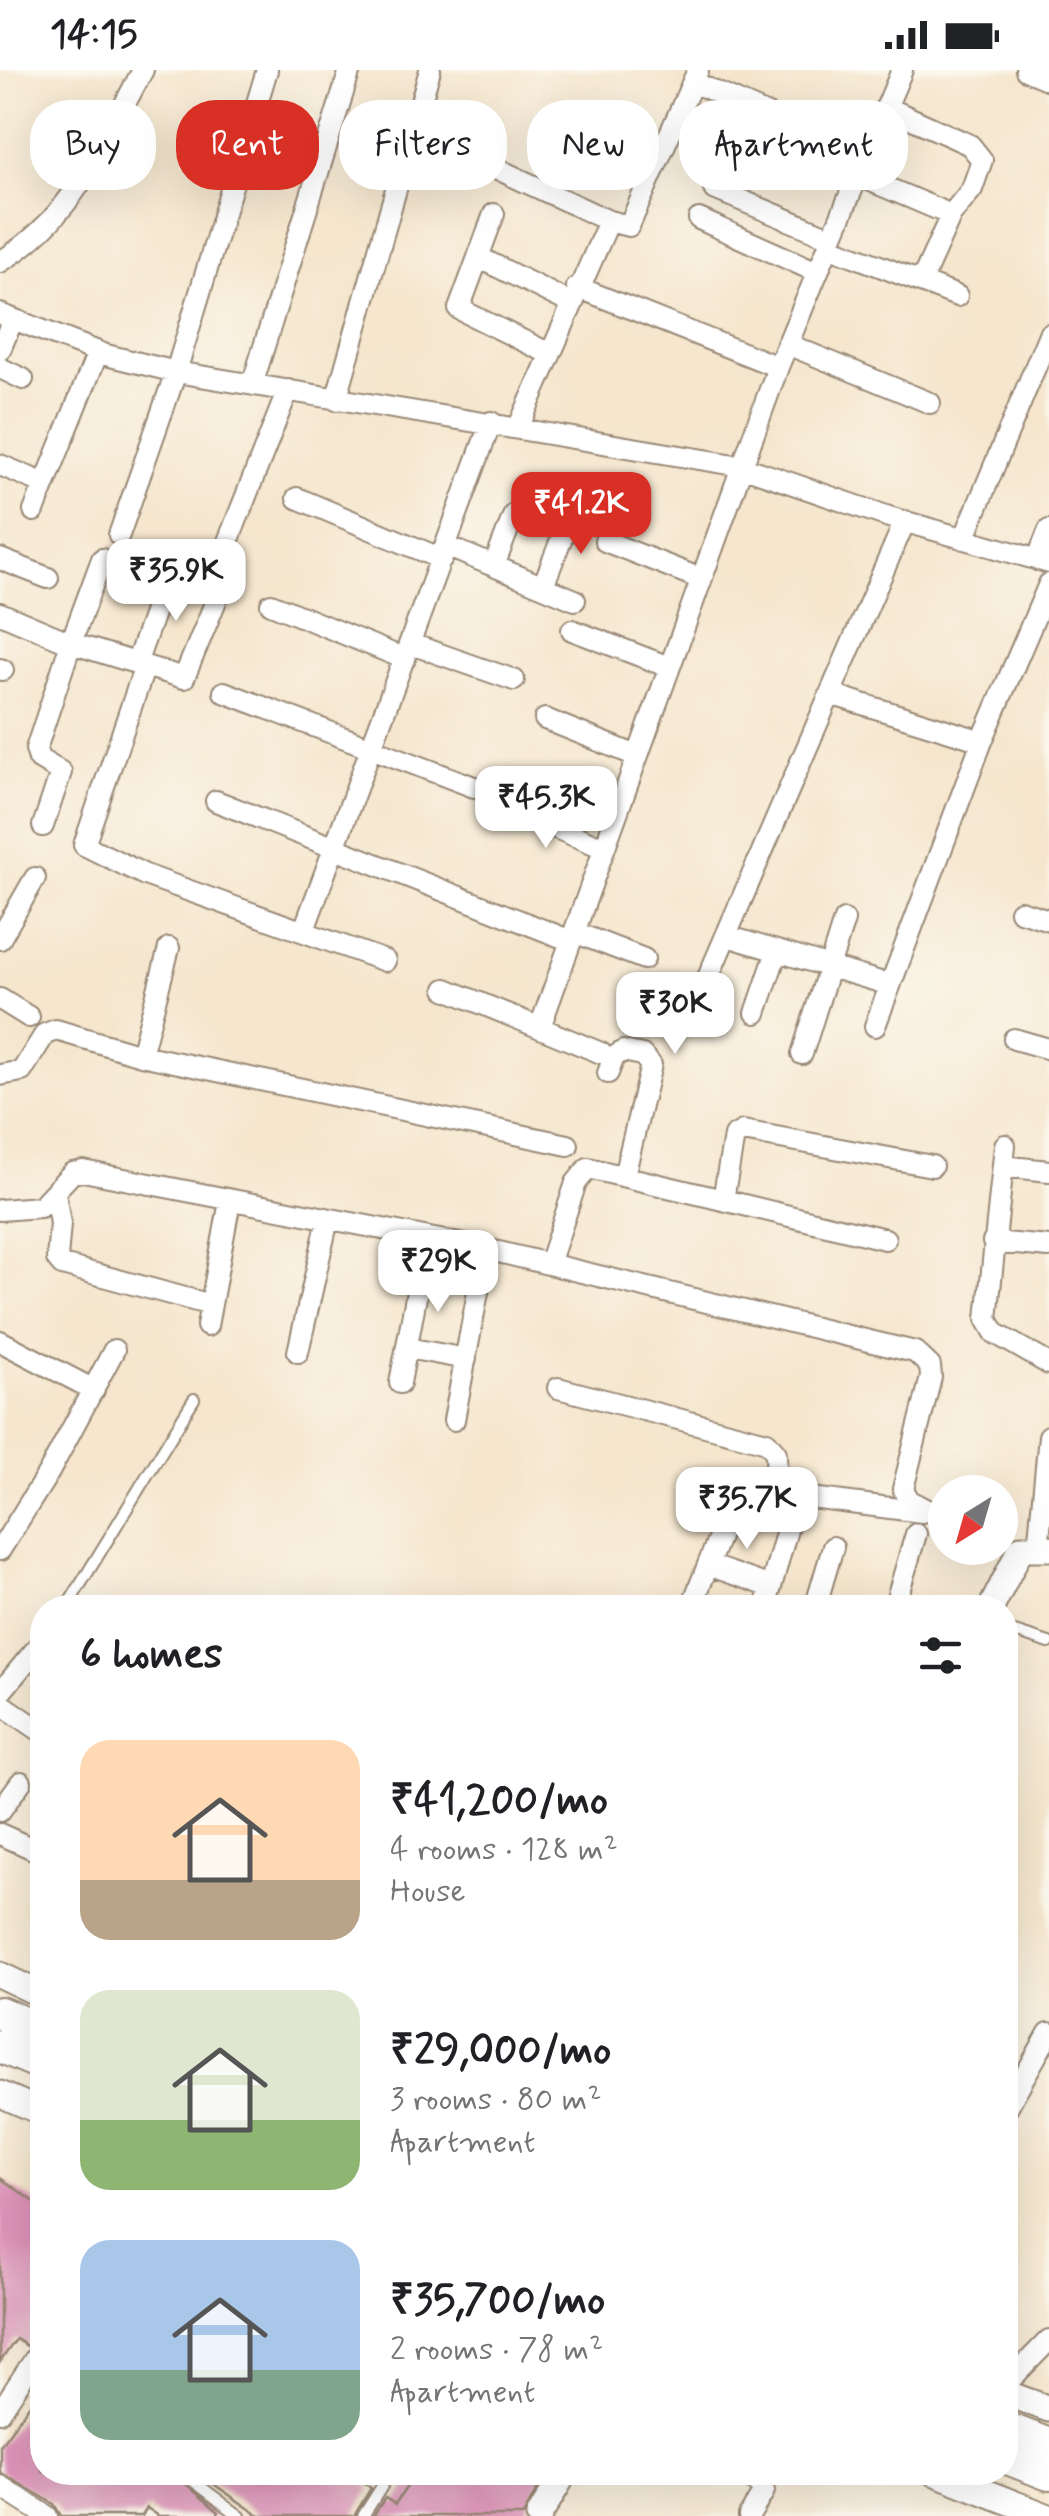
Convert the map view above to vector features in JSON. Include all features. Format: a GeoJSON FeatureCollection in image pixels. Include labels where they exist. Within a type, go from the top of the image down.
{"type":"FeatureCollection","features":[{"type":"Feature","properties":{"kind":"main road"},"geometry":{"type":"LineString","coordinates":[[0,2013],[30,2026]]}},
{"type":"Feature","properties":{"kind":"main road"},"geometry":{"type":"LineString","coordinates":[[0,2046],[30,2059]]}},
{"type":"Feature","properties":{"kind":"main road"},"geometry":{"type":"LineString","coordinates":[[1018,2433],[1049,2444]]}},
{"type":"Feature","properties":{"kind":"main road"},"geometry":{"type":"LineString","coordinates":[[1018,2462],[1049,2474]]}},
{"type":"Feature","properties":{"kind":"street"},"geometry":{"type":"LineString","coordinates":[[0,262],[38,239],[75,195],[142,70]]}},
{"type":"Feature","properties":{"kind":"street"},"geometry":{"type":"LineString","coordinates":[[118,535],[176,372],[268,70]]}},
{"type":"Feature","properties":{"kind":"street"},"geometry":{"type":"LineString","coordinates":[[253,382],[350,70]]}},
{"type":"Feature","properties":{"kind":"street"},"geometry":{"type":"LineString","coordinates":[[421,100],[430,70]]}},
{"type":"Feature","properties":{"kind":"street"},"geometry":{"type":"LineString","coordinates":[[889,100],[902,70]]}},
{"type":"Feature","properties":{"kind":"street"},"geometry":{"type":"LineString","coordinates":[[1026,70],[1049,80]]}},
{"type":"Feature","properties":{"kind":"street"},"geometry":{"type":"LineString","coordinates":[[507,173],[623,227],[633,222],[696,76],[746,100]]}},
{"type":"Feature","properties":{"kind":"street"},"geometry":{"type":"LineString","coordinates":[[908,118],[978,151],[982,160],[972,189],[952,215],[921,282]]}},
{"type":"Feature","properties":{"kind":"street"},"geometry":{"type":"LineString","coordinates":[[336,400],[395,190]]}},
{"type":"Feature","properties":{"kind":"street"},"geometry":{"type":"LineString","coordinates":[[714,190],[957,296]]}},
{"type":"Feature","properties":{"kind":"street"},"geometry":{"type":"LineString","coordinates":[[540,1027],[741,466],[851,190]]}},
{"type":"Feature","properties":{"kind":"street"},"geometry":{"type":"LineString","coordinates":[[893,190],[952,215]]}},
{"type":"Feature","properties":{"kind":"street"},"geometry":{"type":"LineString","coordinates":[[494,214],[460,301],[461,312],[548,354]]}},
{"type":"Feature","properties":{"kind":"street"},"geometry":{"type":"LineString","coordinates":[[699,220],[817,272]]}},
{"type":"Feature","properties":{"kind":"street"},"geometry":{"type":"LineString","coordinates":[[518,426],[573,294],[609,221]]}},
{"type":"Feature","properties":{"kind":"street"},"geometry":{"type":"LineString","coordinates":[[478,257],[778,367]]}},
{"type":"Feature","properties":{"kind":"street"},"geometry":{"type":"LineString","coordinates":[[0,350],[6,316],[98,352],[176,372],[741,466],[905,522],[1043,562],[1049,530]]}},
{"type":"Feature","properties":{"kind":"street"},"geometry":{"type":"LineString","coordinates":[[964,539],[1049,334]]}},
{"type":"Feature","properties":{"kind":"street"},"geometry":{"type":"LineString","coordinates":[[787,344],[930,404]]}},
{"type":"Feature","properties":{"kind":"street"},"geometry":{"type":"LineString","coordinates":[[34,512],[98,352]]}},
{"type":"Feature","properties":{"kind":"street"},"geometry":{"type":"LineString","coordinates":[[0,368],[23,379]]}},
{"type":"Feature","properties":{"kind":"street"},"geometry":{"type":"LineString","coordinates":[[0,613],[71,643],[188,676],[218,581],[288,390]]}},
{"type":"Feature","properties":{"kind":"street"},"geometry":{"type":"LineString","coordinates":[[304,930],[492,422]]}},
{"type":"Feature","properties":{"kind":"street"},"geometry":{"type":"LineString","coordinates":[[0,465],[45,484]]}},
{"type":"Feature","properties":{"kind":"street"},"geometry":{"type":"LineString","coordinates":[[297,498],[444,553],[494,566],[575,600]]}},
{"type":"Feature","properties":{"kind":"street"},"geometry":{"type":"LineString","coordinates":[[542,586],[573,509]]}},
{"type":"Feature","properties":{"kind":"street"},"geometry":{"type":"LineString","coordinates":[[494,566],[514,514],[548,523]]}},
{"type":"Feature","properties":{"kind":"street"},"geometry":{"type":"LineString","coordinates":[[697,1003],[905,522]]}},
{"type":"Feature","properties":{"kind":"street"},"geometry":{"type":"LineString","coordinates":[[605,541],[701,579]]}},
{"type":"Feature","properties":{"kind":"street"},"geometry":{"type":"LineString","coordinates":[[0,559],[48,578]]}},
{"type":"Feature","properties":{"kind":"street"},"geometry":{"type":"LineString","coordinates":[[43,826],[61,772],[39,759],[36,749],[102,559]]}},
{"type":"Feature","properties":{"kind":"street"},"geometry":{"type":"LineString","coordinates":[[170,568],[84,844],[145,875],[386,961]]}},
{"type":"Feature","properties":{"kind":"street"},"geometry":{"type":"LineString","coordinates":[[876,1026],[982,741],[1049,584]]}},
{"type":"Feature","properties":{"kind":"street"},"geometry":{"type":"LineString","coordinates":[[272,604],[408,651],[514,680]]}},
{"type":"Feature","properties":{"kind":"street"},"geometry":{"type":"LineString","coordinates":[[572,630],[669,667]]}},
{"type":"Feature","properties":{"kind":"street"},"geometry":{"type":"LineString","coordinates":[[224,692],[474,787]]}},
{"type":"Feature","properties":{"kind":"street"},"geometry":{"type":"LineString","coordinates":[[830,694],[982,741]]}},
{"type":"Feature","properties":{"kind":"street"},"geometry":{"type":"LineString","coordinates":[[545,719],[637,756]]}},
{"type":"Feature","properties":{"kind":"street"},"geometry":{"type":"LineString","coordinates":[[216,801],[572,936],[644,959]]}},
{"type":"Feature","properties":{"kind":"street"},"geometry":{"type":"LineString","coordinates":[[508,808],[604,848]]}},
{"type":"Feature","properties":{"kind":"street"},"geometry":{"type":"LineString","coordinates":[[0,939],[35,878]]}},
{"type":"Feature","properties":{"kind":"street"},"geometry":{"type":"LineString","coordinates":[[1020,911],[1049,920]]}},
{"type":"Feature","properties":{"kind":"street"},"geometry":{"type":"LineString","coordinates":[[802,1054],[844,920]]}},
{"type":"Feature","properties":{"kind":"street"},"geometry":{"type":"LineString","coordinates":[[727,936],[890,985]]}},
{"type":"Feature","properties":{"kind":"street"},"geometry":{"type":"LineString","coordinates":[[140,1054],[169,948]]}},
{"type":"Feature","properties":{"kind":"street"},"geometry":{"type":"LineString","coordinates":[[756,1013],[776,951]]}},
{"type":"Feature","properties":{"kind":"street"},"geometry":{"type":"LineString","coordinates":[[446,989],[601,1052]]}},
{"type":"Feature","properties":{"kind":"street"},"geometry":{"type":"LineString","coordinates":[[0,999],[29,1017]]}},
{"type":"Feature","properties":{"kind":"street"},"geometry":{"type":"LineString","coordinates":[[0,1075],[16,1076],[22,1071],[50,1030],[140,1054],[568,1144]]}},
{"type":"Feature","properties":{"kind":"street"},"geometry":{"type":"LineString","coordinates":[[1014,1039],[1049,1050]]}},
{"type":"Feature","properties":{"kind":"street"},"geometry":{"type":"LineString","coordinates":[[608,1074],[614,1057],[623,1051],[642,1055],[651,1065],[624,1176]]}},
{"type":"Feature","properties":{"kind":"street"},"geometry":{"type":"LineString","coordinates":[[724,1200],[734,1136],[743,1131],[932,1166]]}},
{"type":"Feature","properties":{"kind":"street"},"geometry":{"type":"LineString","coordinates":[[1049,1171],[1004,1156],[993,1242],[989,1326],[1049,1364]]}},
{"type":"Feature","properties":{"kind":"street"},"geometry":{"type":"LineString","coordinates":[[549,1264],[581,1173],[588,1168],[885,1238]]}},
{"type":"Feature","properties":{"kind":"street"},"geometry":{"type":"LineString","coordinates":[[0,1210],[32,1210],[72,1173],[82,1170],[486,1249],[915,1352],[930,1366],[931,1376],[904,1490],[909,1500],[928,1511]]}},
{"type":"Feature","properties":{"kind":"street"},"geometry":{"type":"LineString","coordinates":[[54,1192],[60,1224],[57,1259],[62,1265],[209,1315],[230,1201]]}},
{"type":"Feature","properties":{"kind":"street"},"geometry":{"type":"LineString","coordinates":[[298,1352],[328,1220]]}},
{"type":"Feature","properties":{"kind":"street"},"geometry":{"type":"LineString","coordinates":[[400,1383],[427,1238]]}},
{"type":"Feature","properties":{"kind":"street"},"geometry":{"type":"LineString","coordinates":[[993,1242],[1049,1248]]}},
{"type":"Feature","properties":{"kind":"street"},"geometry":{"type":"LineString","coordinates":[[454,1420],[486,1249]]}},
{"type":"Feature","properties":{"kind":"street"},"geometry":{"type":"LineString","coordinates":[[0,1342],[94,1390]]}},
{"type":"Feature","properties":{"kind":"street"},"geometry":{"type":"LineString","coordinates":[[407,1348],[466,1359]]}},
{"type":"Feature","properties":{"kind":"street"},"geometry":{"type":"LineString","coordinates":[[2,1544],[114,1350]]}},
{"type":"Feature","properties":{"kind":"street"},"geometry":{"type":"LineString","coordinates":[[558,1388],[767,1442],[776,1454],[776,1489],[788,1495],[928,1515]]}},
{"type":"Feature","properties":{"kind":"street"},"geometry":{"type":"LineString","coordinates":[[996,1595],[1027,1546],[1049,1436]]}},
{"type":"Feature","properties":{"kind":"street"},"geometry":{"type":"LineString","coordinates":[[769,1595],[790,1519]]}},
{"type":"Feature","properties":{"kind":"street"},"geometry":{"type":"LineString","coordinates":[[696,1595],[723,1527]]}},
{"type":"Feature","properties":{"kind":"street"},"geometry":{"type":"LineString","coordinates":[[898,1595],[916,1534]]}},
{"type":"Feature","properties":{"kind":"street"},"geometry":{"type":"LineString","coordinates":[[819,1595],[833,1547]]}},
{"type":"Feature","properties":{"kind":"street"},"geometry":{"type":"LineString","coordinates":[[708,1565],[764,1595]]}},
{"type":"Feature","properties":{"kind":"street"},"geometry":{"type":"LineString","coordinates":[[0,1693],[30,1657]]}},
{"type":"Feature","properties":{"kind":"street"},"geometry":{"type":"LineString","coordinates":[[0,1702],[30,1723]]}},
{"type":"Feature","properties":{"kind":"street"},"geometry":{"type":"LineString","coordinates":[[0,1811],[21,1782]]}},
{"type":"Feature","properties":{"kind":"street"},"geometry":{"type":"LineString","coordinates":[[0,1834],[30,1848]]}},
{"type":"Feature","properties":{"kind":"street"},"geometry":{"type":"LineString","coordinates":[[0,1975],[30,1989]]}},
{"type":"Feature","properties":{"kind":"street"},"geometry":{"type":"LineString","coordinates":[[1018,2089],[1049,2033]]}},
{"type":"Feature","properties":{"kind":"street"},"geometry":{"type":"LineString","coordinates":[[0,2094],[30,2108]]}},
{"type":"Feature","properties":{"kind":"street"},"geometry":{"type":"LineString","coordinates":[[1018,2372],[1049,2340]]}},
{"type":"Feature","properties":{"kind":"street"},"geometry":{"type":"LineString","coordinates":[[0,2412],[30,2366]]}},
{"type":"Feature","properties":{"kind":"street"},"geometry":{"type":"LineString","coordinates":[[1018,2398],[1049,2410]]}},
{"type":"Feature","properties":{"kind":"street"},"geometry":{"type":"LineString","coordinates":[[539,2516],[557,2485]]}},
{"type":"Feature","properties":{"kind":"street"},"geometry":{"type":"LineString","coordinates":[[749,2516],[764,2491],[759,2485]]}},
{"type":"Feature","properties":{"kind":"street"},"geometry":{"type":"LineString","coordinates":[[966,2485],[1046,2516]]}},
{"type":"Feature","properties":{"kind":"street"},"geometry":{"type":"LineString","coordinates":[[0,2486],[47,2516]]}},
{"type":"Feature","properties":{"kind":"lane"},"geometry":{"type":"LineString","coordinates":[[74,1595],[194,1399]]}},
{"type":"Feature","properties":{"kind":"lane"},"geometry":{"type":"LineString","coordinates":[[1018,1633],[1049,1642]]}},
{"type":"Feature","properties":{"kind":"lane"},"geometry":{"type":"LineString","coordinates":[[198,2485],[240,2516]]}},
{"type":"Feature","properties":{"kind":"lane"},"geometry":{"type":"LineString","coordinates":[[363,2516],[383,2485]]}},
{"type":"Feature","properties":{"kind":"building"},"geometry":{"type":"Polygon","coordinates":[[[0,2178],[30,2199],[30,2341],[27,2346],[16,2339],[0,2362],[0,2178]]]}},
{"type":"Feature","properties":{"kind":"building"},"geometry":{"type":"Polygon","coordinates":[[[30,2404],[30,2485],[187,2485],[219,2512],[216,2516],[159,2516],[147,2508],[142,2516],[61,2516],[54,2504],[0,2472],[0,2445],[30,2404]]]}},
{"type":"Feature","properties":{"kind":"building"},"geometry":{"type":"Polygon","coordinates":[[[215,2485],[371,2488],[354,2516],[260,2516],[215,2485]]]}},
{"type":"Feature","properties":{"kind":"building"},"geometry":{"type":"Polygon","coordinates":[[[408,2485],[539,2485],[523,2516],[373,2516],[385,2498],[395,2504],[408,2485]]]}}]}
